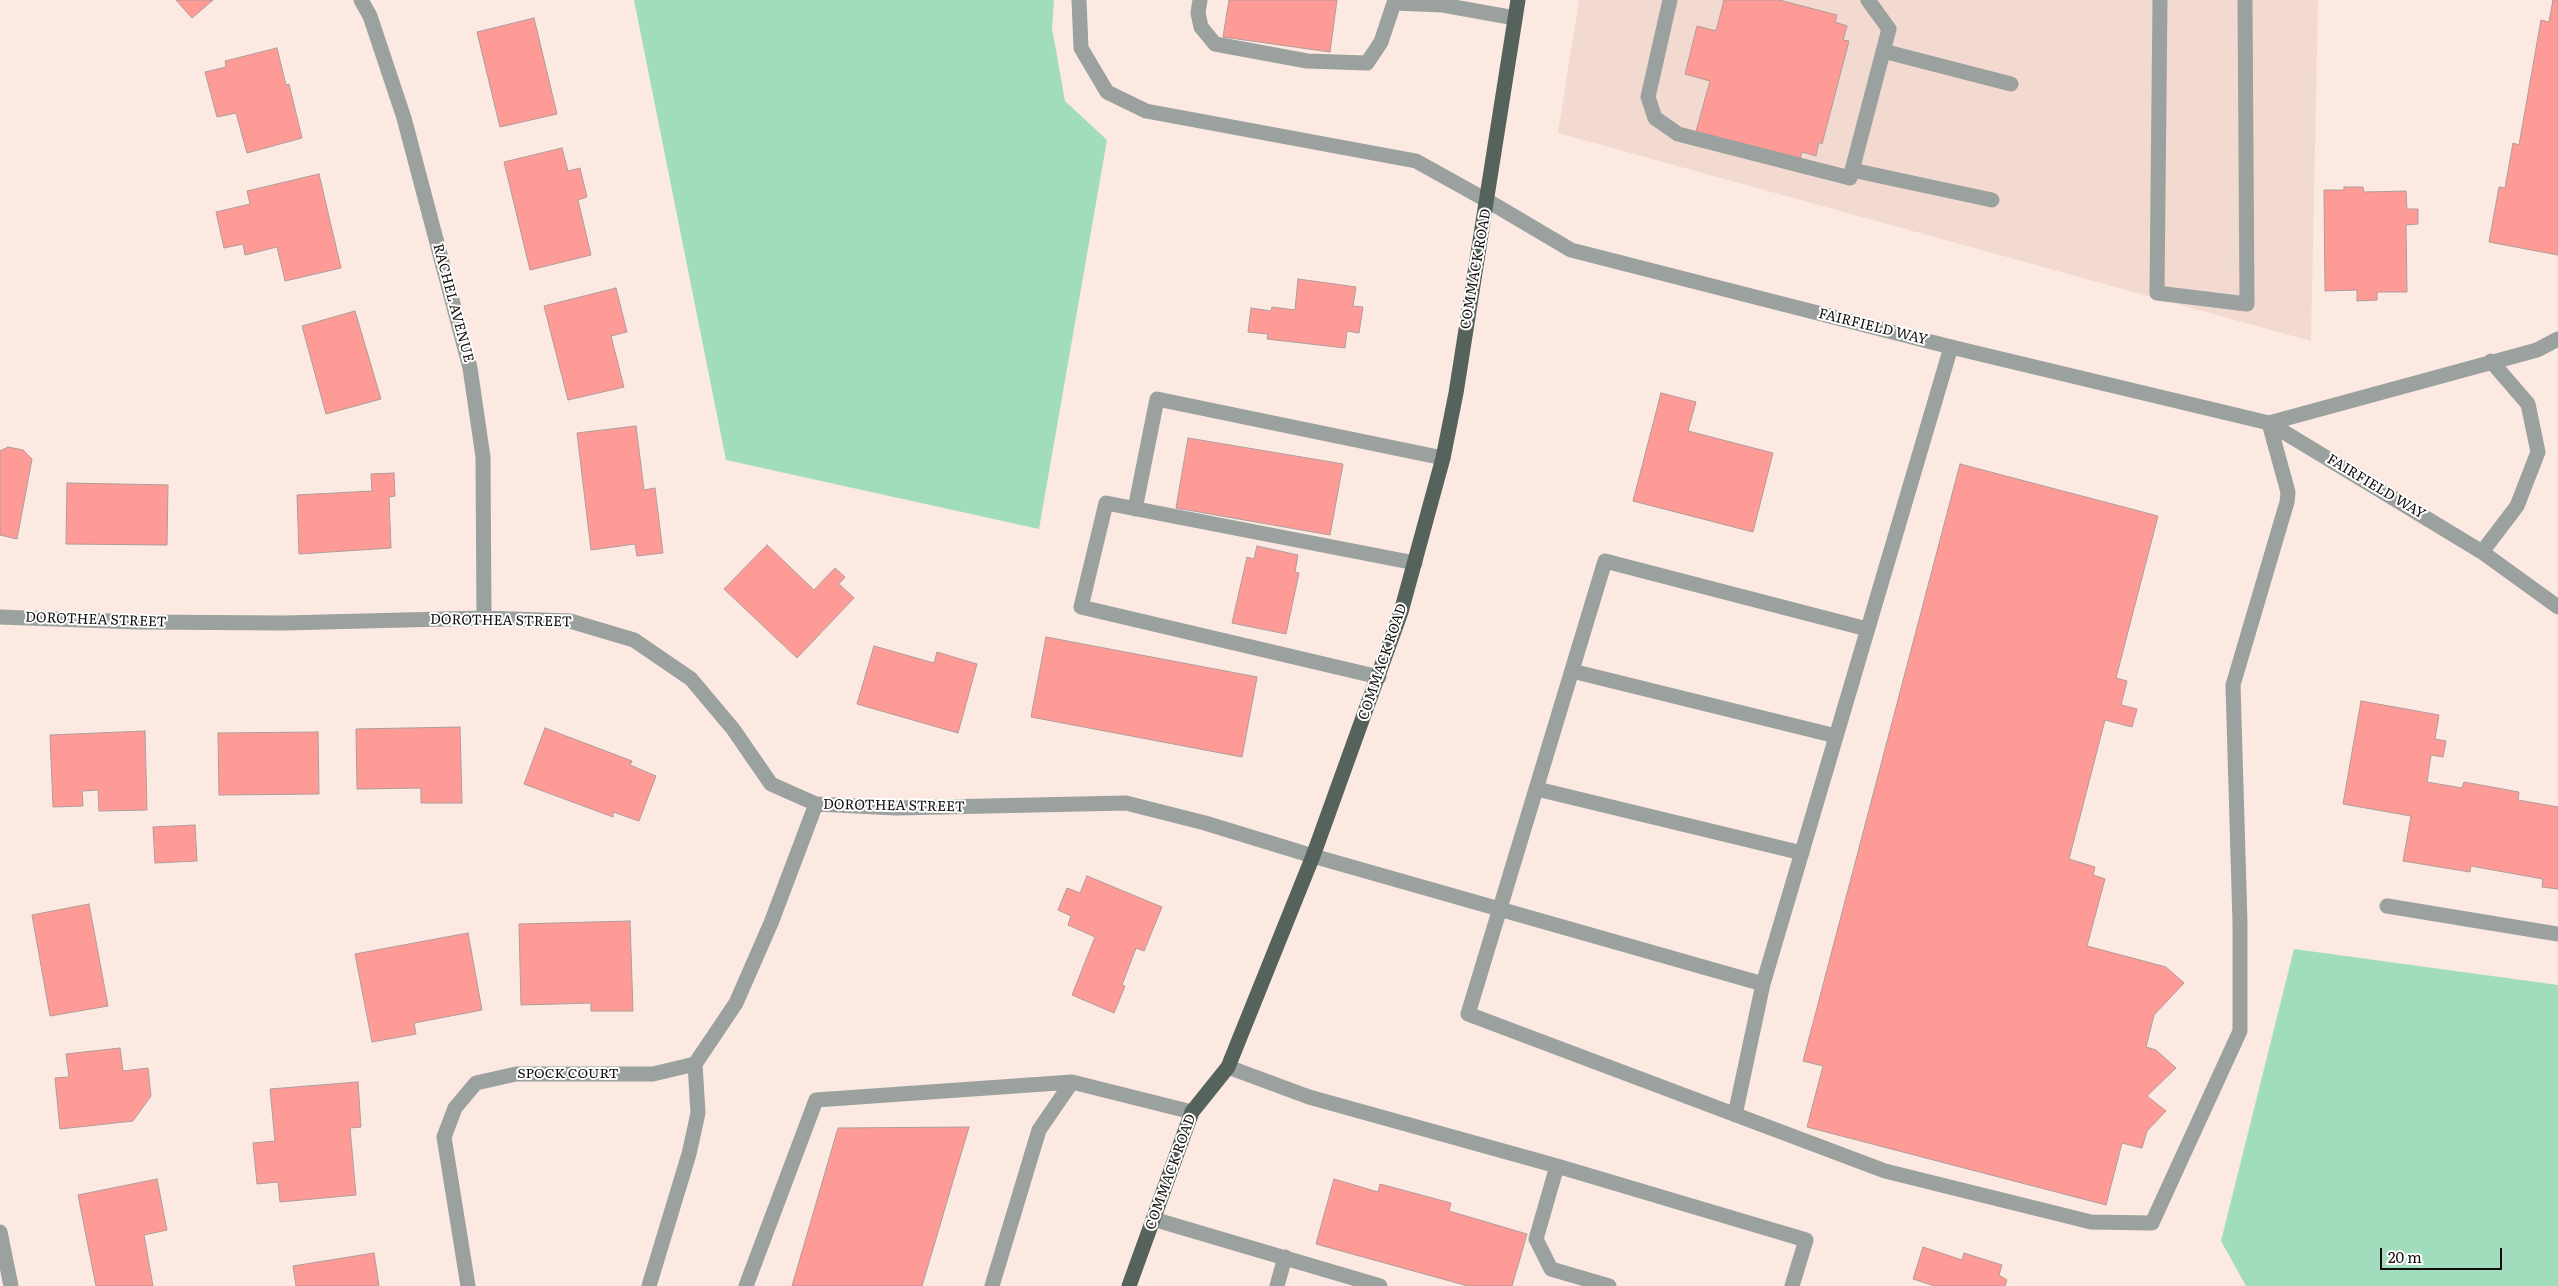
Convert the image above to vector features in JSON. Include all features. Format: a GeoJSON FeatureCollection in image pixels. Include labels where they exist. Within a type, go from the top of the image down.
{"type":"FeatureCollection","features":[{"type":"Feature","properties":{"kind":"main road","name":"COMMACK ROAD"},"geometry":{"type":"LineString","coordinates":[[1129,1286],[1192,1112],[1228,1067],[1313,856],[1401,612],[1443,458],[1488,201],[1518,0]]}},
{"type":"Feature","properties":{"kind":"street","name":"RACHEL AVENUE"},"geometry":{"type":"LineString","coordinates":[[361,0],[370,16],[404,118],[470,368],[483,457],[484,618]]}},
{"type":"Feature","properties":{"kind":"street","name":"FAIRFIELD WAY"},"geometry":{"type":"LineString","coordinates":[[1079,0],[1081,48],[1107,92],[1146,111],[1416,161],[1571,250],[1951,347],[2269,422],[2482,552],[2558,607]]}},
{"type":"Feature","properties":{"kind":"street"},"geometry":{"type":"LineString","coordinates":[[1200,0],[1198,13],[1201,27],[1216,44],[1307,61],[1367,63],[1381,42],[1395,1],[1443,5],[1515,18]]}},
{"type":"Feature","properties":{"kind":"street"},"geometry":{"type":"LineString","coordinates":[[1670,0],[1648,97],[1655,118],[1678,134],[1850,178],[1889,29],[1868,0]]}},
{"type":"Feature","properties":{"kind":"street"},"geometry":{"type":"LineString","coordinates":[[2160,0],[2157,293],[2246,304],[2245,0]]}},
{"type":"Feature","properties":{"kind":"street"},"geometry":{"type":"LineString","coordinates":[[1883,51],[2011,84]]}},
{"type":"Feature","properties":{"kind":"street"},"geometry":{"type":"LineString","coordinates":[[1852,170],[1992,200]]}},
{"type":"Feature","properties":{"kind":"street","name":"FAIRFIELD WAY"},"geometry":{"type":"LineString","coordinates":[[2269,422],[2537,350],[2558,339]]}},
{"type":"Feature","properties":{"kind":"street"},"geometry":{"type":"LineString","coordinates":[[1735,1115],[1763,984],[1951,347]]}},
{"type":"Feature","properties":{"kind":"street"},"geometry":{"type":"LineString","coordinates":[[2482,552],[2517,506],[2538,452],[2528,404],[2491,361]]}},
{"type":"Feature","properties":{"kind":"street"},"geometry":{"type":"LineString","coordinates":[[1135,509],[1157,399],[1443,458]]}},
{"type":"Feature","properties":{"kind":"street"},"geometry":{"type":"LineString","coordinates":[[1867,629],[1604,561],[1501,910],[1468,1014],[1885,1171],[2091,1222],[2152,1223],[2240,1032],[2240,923],[2233,685],[2287,502],[2288,492],[2269,422]]}},
{"type":"Feature","properties":{"kind":"street"},"geometry":{"type":"LineString","coordinates":[[1379,677],[1081,608],[1106,503],[1415,563]]}},
{"type":"Feature","properties":{"kind":"street","name":"DOROTHEA STREET"},"geometry":{"type":"LineString","coordinates":[[0,617],[138,622],[284,623],[484,618],[570,621],[634,640],[691,680],[733,729],[771,784],[816,804],[896,808],[1126,803],[1205,823],[1313,856],[1763,984]]}},
{"type":"Feature","properties":{"kind":"street"},"geometry":{"type":"LineString","coordinates":[[1572,671],[1836,736]]}},
{"type":"Feature","properties":{"kind":"street"},"geometry":{"type":"LineString","coordinates":[[1537,789],[1802,853]]}},
{"type":"Feature","properties":{"kind":"street"},"geometry":{"type":"LineString","coordinates":[[649,1286],[689,1154],[698,1113],[695,1064],[736,1002],[771,923],[816,804]]}},
{"type":"Feature","properties":{"kind":"street"},"geometry":{"type":"LineString","coordinates":[[2387,906],[2558,934]]}},
{"type":"Feature","properties":{"kind":"street","name":"SPOCK COURT"},"geometry":{"type":"LineString","coordinates":[[468,1286],[444,1137],[455,1108],[476,1082],[516,1074],[653,1074],[695,1064]]}},
{"type":"Feature","properties":{"kind":"street"},"geometry":{"type":"LineString","coordinates":[[1228,1067],[1309,1096],[1558,1166],[1806,1240],[1792,1286]]}},
{"type":"Feature","properties":{"kind":"street"},"geometry":{"type":"LineString","coordinates":[[746,1286],[816,1100],[1072,1082],[1192,1112]]}},
{"type":"Feature","properties":{"kind":"street"},"geometry":{"type":"LineString","coordinates":[[992,1286],[1039,1130],[1072,1082]]}},
{"type":"Feature","properties":{"kind":"street"},"geometry":{"type":"LineString","coordinates":[[1558,1166],[1536,1239],[1551,1269],[1609,1286]]}},
{"type":"Feature","properties":{"kind":"street"},"geometry":{"type":"LineString","coordinates":[[1153,1219],[1380,1286]]}},
{"type":"Feature","properties":{"kind":"street"},"geometry":{"type":"LineString","coordinates":[[0,1232],[11,1286]]}},
{"type":"Feature","properties":{"kind":"street"},"geometry":{"type":"LineString","coordinates":[[1277,1286],[1285,1257]]}},
{"type":"Feature","properties":{"kind":"shaded area"},"geometry":{"type":"Polygon","coordinates":[[[1579,0],[2318,0],[2311,341],[1558,133],[1579,0]]]}},
{"type":"Feature","properties":{"kind":"green space"},"geometry":{"type":"Polygon","coordinates":[[[634,0],[1054,0],[1052,28],[1065,101],[1107,140],[1039,529],[726,460],[634,0]]]}},
{"type":"Feature","properties":{"kind":"green space"},"geometry":{"type":"Polygon","coordinates":[[[2294,949],[2558,985],[2558,1286],[2246,1286],[2221,1241],[2294,949]]]}},
{"type":"Feature","properties":{"kind":"building"},"geometry":{"type":"Polygon","coordinates":[[[176,0],[213,0],[192,18],[176,0]]]}},
{"type":"Feature","properties":{"kind":"building"},"geometry":{"type":"Polygon","coordinates":[[[1229,0],[1337,0],[1330,52],[1223,37],[1229,0]]]}},
{"type":"Feature","properties":{"kind":"building"},"geometry":{"type":"Polygon","coordinates":[[[1724,0],[1779,0],[1837,15],[1835,22],[1847,26],[1843,40],[1849,41],[1822,144],[1819,142],[1816,156],[1802,152],[1799,162],[1695,135],[1710,81],[1685,74],[1697,26],[1716,31],[1724,0]]]}},
{"type":"Feature","properties":{"kind":"building"},"geometry":{"type":"Polygon","coordinates":[[[2553,0],[2558,0],[2558,255],[2489,242],[2499,187],[2505,188],[2513,143],[2519,145],[2541,20],[2549,22],[2553,0]]]}},
{"type":"Feature","properties":{"kind":"building"},"geometry":{"type":"Polygon","coordinates":[[[534,18],[557,114],[500,127],[477,32],[534,18]]]}},
{"type":"Feature","properties":{"kind":"building"},"geometry":{"type":"Polygon","coordinates":[[[277,48],[286,85],[289,84],[302,138],[247,153],[236,113],[217,117],[205,72],[226,67],[225,61],[277,48]]]}},
{"type":"Feature","properties":{"kind":"building"},"geometry":{"type":"Polygon","coordinates":[[[562,148],[568,171],[580,168],[587,197],[578,200],[591,255],[530,270],[504,162],[562,148]]]}},
{"type":"Feature","properties":{"kind":"building"},"geometry":{"type":"Polygon","coordinates":[[[319,174],[341,268],[285,281],[277,247],[245,255],[243,244],[224,248],[216,212],[250,204],[247,191],[319,174]]]}},
{"type":"Feature","properties":{"kind":"building"},"geometry":{"type":"Polygon","coordinates":[[[2344,187],[2363,187],[2364,192],[2406,191],[2407,209],[2418,209],[2418,224],[2406,225],[2407,292],[2377,292],[2377,300],[2357,301],[2357,290],[2325,291],[2324,190],[2344,190],[2344,187]]]}},
{"type":"Feature","properties":{"kind":"building"},"geometry":{"type":"Polygon","coordinates":[[[1298,279],[1356,287],[1353,306],[1363,307],[1359,333],[1347,331],[1345,348],[1267,339],[1268,334],[1248,332],[1251,308],[1271,311],[1272,307],[1295,310],[1298,279]]]}},
{"type":"Feature","properties":{"kind":"building"},"geometry":{"type":"Polygon","coordinates":[[[616,288],[627,332],[611,336],[624,387],[568,400],[544,306],[616,288]]]}},
{"type":"Feature","properties":{"kind":"building"},"geometry":{"type":"Polygon","coordinates":[[[355,311],[381,399],[326,414],[302,326],[355,311]]]}},
{"type":"Feature","properties":{"kind":"building"},"geometry":{"type":"Polygon","coordinates":[[[1661,393],[1696,402],[1688,431],[1773,453],[1753,532],[1633,501],[1661,393]]]}},
{"type":"Feature","properties":{"kind":"building"},"geometry":{"type":"Polygon","coordinates":[[[636,426],[644,490],[655,488],[663,553],[637,556],[635,544],[591,550],[577,433],[636,426]]]}},
{"type":"Feature","properties":{"kind":"building"},"geometry":{"type":"Polygon","coordinates":[[[1188,438],[1343,464],[1330,535],[1176,508],[1188,438]]]}},
{"type":"Feature","properties":{"kind":"building"},"geometry":{"type":"Polygon","coordinates":[[[8,447],[23,450],[32,459],[17,539],[0,535],[0,451],[8,447]]]}},
{"type":"Feature","properties":{"kind":"building"},"geometry":{"type":"Polygon","coordinates":[[[1960,464],[2158,516],[2116,678],[2127,681],[2121,705],[2137,709],[2132,727],[2105,720],[2069,859],[2095,867],[2093,875],[2105,879],[2087,946],[2166,967],[2184,983],[2154,1015],[2146,1047],[2156,1050],[2176,1068],[2147,1096],[2166,1111],[2147,1131],[2142,1148],[2122,1143],[2106,1205],[1807,1127],[1823,1066],[1803,1061],[1960,464]]]}},
{"type":"Feature","properties":{"kind":"building"},"geometry":{"type":"Polygon","coordinates":[[[394,473],[395,496],[389,497],[391,548],[299,554],[297,495],[372,491],[371,474],[394,473]]]}},
{"type":"Feature","properties":{"kind":"building"},"geometry":{"type":"Polygon","coordinates":[[[67,483],[168,485],[167,545],[66,544],[67,483]]]}},
{"type":"Feature","properties":{"kind":"building"},"geometry":{"type":"Polygon","coordinates":[[[767,545],[814,590],[835,568],[845,577],[839,584],[854,598],[797,658],[724,589],[767,545]]]}},
{"type":"Feature","properties":{"kind":"building"},"geometry":{"type":"Polygon","coordinates":[[[1257,546],[1298,555],[1295,572],[1299,573],[1286,634],[1232,623],[1247,557],[1254,559],[1257,546]]]}},
{"type":"Feature","properties":{"kind":"building"},"geometry":{"type":"Polygon","coordinates":[[[1046,637],[1257,677],[1242,757],[1031,717],[1046,637]]]}},
{"type":"Feature","properties":{"kind":"building"},"geometry":{"type":"Polygon","coordinates":[[[874,646],[934,663],[937,652],[977,664],[958,733],[857,704],[874,646]]]}},
{"type":"Feature","properties":{"kind":"building"},"geometry":{"type":"Polygon","coordinates":[[[2361,701],[2439,715],[2435,739],[2446,741],[2443,757],[2431,755],[2427,782],[2462,788],[2464,782],[2519,792],[2518,800],[2558,807],[2558,889],[2542,887],[2543,879],[2471,866],[2470,872],[2403,861],[2411,816],[2343,804],[2361,701]]]}},
{"type":"Feature","properties":{"kind":"building"},"geometry":{"type":"Polygon","coordinates":[[[460,727],[462,803],[421,803],[421,788],[357,789],[356,729],[460,727]]]}},
{"type":"Feature","properties":{"kind":"building"},"geometry":{"type":"Polygon","coordinates":[[[545,728],[632,761],[630,765],[656,776],[639,821],[613,812],[613,817],[524,784],[545,728]]]}},
{"type":"Feature","properties":{"kind":"building"},"geometry":{"type":"Polygon","coordinates":[[[145,731],[147,810],[99,811],[98,790],[82,791],[83,806],[53,807],[50,735],[145,731]]]}},
{"type":"Feature","properties":{"kind":"building"},"geometry":{"type":"Polygon","coordinates":[[[318,732],[319,794],[219,795],[218,733],[318,732]]]}},
{"type":"Feature","properties":{"kind":"building"},"geometry":{"type":"Polygon","coordinates":[[[195,825],[197,861],[155,863],[153,827],[195,825]]]}},
{"type":"Feature","properties":{"kind":"building"},"geometry":{"type":"Polygon","coordinates":[[[1087,876],[1162,907],[1144,951],[1136,948],[1122,985],[1125,986],[1114,1013],[1072,995],[1095,937],[1068,925],[1071,916],[1058,910],[1067,888],[1080,893],[1087,876]]]}},
{"type":"Feature","properties":{"kind":"building"},"geometry":{"type":"Polygon","coordinates":[[[89,904],[108,1006],[50,1016],[32,915],[89,904]]]}},
{"type":"Feature","properties":{"kind":"building"},"geometry":{"type":"Polygon","coordinates":[[[630,921],[633,1011],[591,1011],[591,1003],[521,1005],[519,924],[630,921]]]}},
{"type":"Feature","properties":{"kind":"building"},"geometry":{"type":"Polygon","coordinates":[[[468,933],[482,1010],[414,1023],[416,1034],[372,1042],[355,954],[468,933]]]}},
{"type":"Feature","properties":{"kind":"building"},"geometry":{"type":"Polygon","coordinates":[[[120,1048],[123,1071],[148,1068],[151,1096],[133,1121],[60,1129],[55,1078],[69,1077],[66,1054],[120,1048]]]}},
{"type":"Feature","properties":{"kind":"building"},"geometry":{"type":"Polygon","coordinates":[[[358,1082],[361,1127],[350,1128],[356,1195],[280,1202],[278,1182],[257,1184],[253,1143],[275,1141],[270,1089],[358,1082]]]}},
{"type":"Feature","properties":{"kind":"building"},"geometry":{"type":"Polygon","coordinates":[[[969,1127],[922,1286],[792,1286],[838,1128],[969,1127]]]}},
{"type":"Feature","properties":{"kind":"building"},"geometry":{"type":"Polygon","coordinates":[[[157,1179],[167,1230],[144,1235],[153,1286],[96,1286],[78,1195],[157,1179]]]}},
{"type":"Feature","properties":{"kind":"building"},"geometry":{"type":"Polygon","coordinates":[[[1334,1179],[1378,1192],[1380,1184],[1451,1203],[1449,1211],[1527,1234],[1512,1286],[1468,1286],[1316,1244],[1334,1179]]]}},
{"type":"Feature","properties":{"kind":"building"},"geometry":{"type":"Polygon","coordinates":[[[1923,1247],[1962,1260],[1964,1253],[2002,1265],[1999,1275],[2007,1280],[2005,1286],[1935,1286],[1913,1279],[1923,1247]]]}},
{"type":"Feature","properties":{"kind":"building"},"geometry":{"type":"Polygon","coordinates":[[[374,1253],[379,1286],[296,1286],[293,1266],[374,1253]]]}}]}
